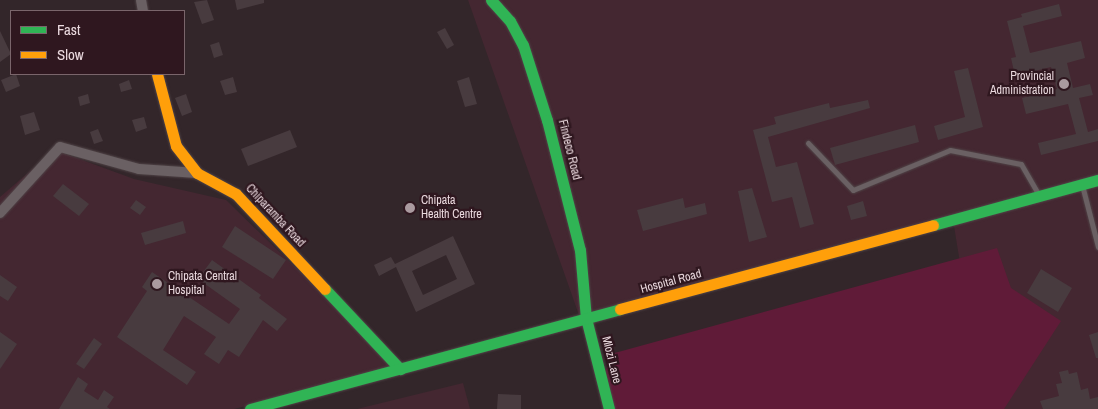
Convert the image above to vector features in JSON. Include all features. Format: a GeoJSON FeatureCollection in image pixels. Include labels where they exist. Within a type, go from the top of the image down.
{"type":"FeatureCollection","features":[{"type":"Feature","properties":{"kind":"street","name":"Findeco Road"},"geometry":{"type":"LineString","coordinates":[[491,0],[510,21],[523,45],[547,120],[580,250],[586,318]]}},
{"type":"Feature","properties":{"kind":"street","name":"Chiparamba Road"},"geometry":{"type":"LineString","coordinates":[[157,75],[176,146],[197,173],[236,194],[400,369]]}},
{"type":"Feature","properties":{"kind":"street"},"geometry":{"type":"LineString","coordinates":[[0,212],[60,147],[139,169],[197,173]]}},
{"type":"Feature","properties":{"kind":"street","name":"Hospital Road"},"geometry":{"type":"LineString","coordinates":[[250,409],[1098,180]]}},
{"type":"Feature","properties":{"kind":"street","name":"Mlozi Lane"},"geometry":{"type":"LineString","coordinates":[[586,318],[609,409]]}},
{"type":"Feature","properties":{"kind":"lane"},"geometry":{"type":"LineString","coordinates":[[808,143],[853,190],[950,150],[1021,164],[1039,196]]}},
{"type":"Feature","properties":{"kind":"lane"},"geometry":{"type":"LineString","coordinates":[[1082,184],[1098,247]]}},
{"type":"Feature","properties":{"kind":"shaded area"},"geometry":{"type":"Polygon","coordinates":[[[468,0],[1098,0],[1098,409],[984,409],[953,220],[580,318],[468,0]]]}},
{"type":"Feature","properties":{"kind":"shaded area","name":"Chipata Central Hospital"},"geometry":{"type":"Polygon","coordinates":[[[55,150],[134,179],[226,200],[400,369],[234,409],[0,409],[0,197],[55,150]]]}},
{"type":"Feature","properties":{"kind":"shaded area"},"geometry":{"type":"Polygon","coordinates":[[[997,248],[1011,288],[1061,321],[1004,409],[615,409],[605,373],[611,354],[997,248]]]}},
{"type":"Feature","properties":{"kind":"shaded area"},"geometry":{"type":"Polygon","coordinates":[[[463,383],[470,409],[357,409],[463,383]]]}},
{"type":"Feature","properties":{"kind":"building"},"geometry":{"type":"Polygon","coordinates":[[[207,0],[214,20],[202,24],[194,2],[207,0]]]}},
{"type":"Feature","properties":{"kind":"building"},"geometry":{"type":"Polygon","coordinates":[[[235,0],[264,0],[264,3],[237,10],[235,0]]]}},
{"type":"Feature","properties":{"kind":"building"},"geometry":{"type":"Polygon","coordinates":[[[1059,4],[1062,16],[1023,26],[1030,53],[1081,41],[1085,58],[1067,63],[1073,88],[1090,84],[1093,95],[1079,98],[1088,132],[1098,129],[1098,141],[1041,155],[1038,143],[1076,134],[1068,104],[1026,114],[1022,98],[1057,89],[1051,67],[1015,76],[1011,58],[1016,57],[1007,21],[1022,17],[1021,14],[1059,4]]]}},
{"type":"Feature","properties":{"kind":"building"},"geometry":{"type":"Polygon","coordinates":[[[445,28],[454,45],[447,49],[437,32],[445,28]]]}},
{"type":"Feature","properties":{"kind":"building"},"geometry":{"type":"Polygon","coordinates":[[[0,31],[10,55],[0,62],[0,31]]]}},
{"type":"Feature","properties":{"kind":"building"},"geometry":{"type":"Polygon","coordinates":[[[219,42],[223,55],[214,58],[210,45],[219,42]]]}},
{"type":"Feature","properties":{"kind":"building"},"geometry":{"type":"Polygon","coordinates":[[[968,68],[983,127],[938,140],[934,126],[965,117],[954,71],[968,68]]]}},
{"type":"Feature","properties":{"kind":"building"},"geometry":{"type":"Polygon","coordinates":[[[16,75],[20,86],[6,92],[1,80],[16,75]]]}},
{"type":"Feature","properties":{"kind":"building"},"geometry":{"type":"Polygon","coordinates":[[[233,77],[237,92],[225,95],[220,81],[233,77]]]}},
{"type":"Feature","properties":{"kind":"building"},"geometry":{"type":"Polygon","coordinates":[[[469,77],[477,104],[465,107],[457,81],[469,77]]]}},
{"type":"Feature","properties":{"kind":"building"},"geometry":{"type":"Polygon","coordinates":[[[129,80],[132,89],[121,92],[119,84],[129,80]]]}},
{"type":"Feature","properties":{"kind":"building"},"geometry":{"type":"Polygon","coordinates":[[[88,94],[90,103],[80,106],[78,97],[88,94]]]}},
{"type":"Feature","properties":{"kind":"building"},"geometry":{"type":"Polygon","coordinates":[[[186,94],[192,112],[182,116],[175,98],[186,94]]]}},
{"type":"Feature","properties":{"kind":"building"},"geometry":{"type":"Polygon","coordinates":[[[868,100],[870,108],[768,137],[776,167],[797,162],[814,224],[800,228],[792,197],[772,202],[753,130],[776,124],[774,117],[829,103],[830,108],[868,100]]]}},
{"type":"Feature","properties":{"kind":"building"},"geometry":{"type":"Polygon","coordinates":[[[34,112],[40,130],[25,135],[20,116],[34,112]]]}},
{"type":"Feature","properties":{"kind":"building"},"geometry":{"type":"Polygon","coordinates":[[[144,117],[147,128],[136,132],[132,120],[144,117]]]}},
{"type":"Feature","properties":{"kind":"building"},"geometry":{"type":"Polygon","coordinates":[[[915,125],[919,142],[835,165],[830,148],[915,125]]]}},
{"type":"Feature","properties":{"kind":"building"},"geometry":{"type":"Polygon","coordinates":[[[98,129],[103,141],[94,144],[90,132],[98,129]]]}},
{"type":"Feature","properties":{"kind":"building"},"geometry":{"type":"Polygon","coordinates":[[[290,130],[297,147],[248,166],[241,149],[290,130]]]}},
{"type":"Feature","properties":{"kind":"building"},"geometry":{"type":"Polygon","coordinates":[[[63,184],[89,204],[79,216],[53,196],[63,184]]]}},
{"type":"Feature","properties":{"kind":"building"},"geometry":{"type":"Polygon","coordinates":[[[752,188],[767,237],[749,242],[738,191],[752,188]]]}},
{"type":"Feature","properties":{"kind":"building"},"geometry":{"type":"Polygon","coordinates":[[[683,198],[685,208],[705,203],[707,214],[643,231],[637,210],[683,198]]]}},
{"type":"Feature","properties":{"kind":"building"},"geometry":{"type":"Polygon","coordinates":[[[136,200],[146,207],[140,215],[130,208],[136,200]]]}},
{"type":"Feature","properties":{"kind":"building"},"geometry":{"type":"Polygon","coordinates":[[[863,201],[867,216],[851,220],[847,206],[863,201]]]}},
{"type":"Feature","properties":{"kind":"building"},"geometry":{"type":"Polygon","coordinates":[[[183,221],[186,233],[145,245],[141,233],[183,221]]]}},
{"type":"Feature","properties":{"kind":"building"},"geometry":{"type":"Polygon","coordinates":[[[235,226],[286,260],[273,279],[222,247],[235,226]]]}},
{"type":"Feature","properties":{"kind":"building"},"geometry":{"type":"Polygon","coordinates":[[[453,236],[475,284],[416,312],[396,267],[379,276],[374,265],[391,257],[395,264],[453,236]],[[446,255],[412,271],[423,295],[457,279],[446,255]]]}},
{"type":"Feature","properties":{"kind":"building"},"geometry":{"type":"Polygon","coordinates":[[[212,260],[261,295],[259,298],[287,319],[277,331],[263,320],[239,357],[228,350],[219,364],[204,354],[216,337],[184,316],[163,350],[196,372],[187,385],[117,337],[147,291],[142,287],[152,272],[229,324],[240,309],[198,279],[212,260]]]}},
{"type":"Feature","properties":{"kind":"building"},"geometry":{"type":"Polygon","coordinates":[[[1041,269],[1072,288],[1058,312],[1027,293],[1041,269]]]}},
{"type":"Feature","properties":{"kind":"building"},"geometry":{"type":"Polygon","coordinates":[[[0,275],[17,287],[8,301],[0,296],[0,275]]]}},
{"type":"Feature","properties":{"kind":"building"},"geometry":{"type":"Polygon","coordinates":[[[0,332],[17,344],[0,369],[0,332]]]}},
{"type":"Feature","properties":{"kind":"building"},"geometry":{"type":"Polygon","coordinates":[[[1098,332],[1098,358],[1096,358],[1089,335],[1098,332]]]}},
{"type":"Feature","properties":{"kind":"building"},"geometry":{"type":"Polygon","coordinates":[[[94,338],[102,344],[84,369],[76,364],[94,338]]]}},
{"type":"Feature","properties":{"kind":"building"},"geometry":{"type":"Polygon","coordinates":[[[1068,370],[1069,374],[1077,372],[1081,390],[1088,388],[1090,399],[1098,397],[1098,409],[1043,409],[1040,401],[1059,396],[1056,384],[1062,383],[1059,372],[1068,370]]]}},
{"type":"Feature","properties":{"kind":"building"},"geometry":{"type":"Polygon","coordinates":[[[78,377],[88,384],[84,391],[98,400],[104,390],[114,397],[107,407],[110,409],[59,409],[78,377]]]}},
{"type":"Feature","properties":{"kind":"building"},"geometry":{"type":"Polygon","coordinates":[[[498,394],[521,395],[521,409],[497,409],[498,394]]]}},
{"type":"Feature","properties":{"kind":"traffic: fast"},"geometry":{"type":"LineString","coordinates":[[491,0],[510,21],[523,45],[547,120],[580,250],[586,318],[609,409]]}},
{"type":"Feature","properties":{"kind":"traffic: fast"},"geometry":{"type":"LineString","coordinates":[[933,225],[1098,180]]}},
{"type":"Feature","properties":{"kind":"traffic: fast"},"geometry":{"type":"LineString","coordinates":[[325,289],[400,369]]}},
{"type":"Feature","properties":{"kind":"traffic: fast"},"geometry":{"type":"LineString","coordinates":[[250,409],[620,309]]}},
{"type":"Feature","properties":{"kind":"traffic: slow"},"geometry":{"type":"LineString","coordinates":[[157,75],[176,146],[197,173],[236,194],[325,289]]}},
{"type":"Feature","properties":{"kind":"traffic: slow"},"geometry":{"type":"LineString","coordinates":[[620,309],[933,225]]}},
{"type":"Feature","properties":{"kind":"place","name":"Provincial Administration"},"geometry":{"type":"Point","coordinates":[1064,84]}},
{"type":"Feature","properties":{"kind":"place","name":"Chipata Health Centre"},"geometry":{"type":"Point","coordinates":[410,208]}},
{"type":"Feature","properties":{"kind":"place","name":"Chipata Central Hospital"},"geometry":{"type":"Point","coordinates":[157,284]}}]}
